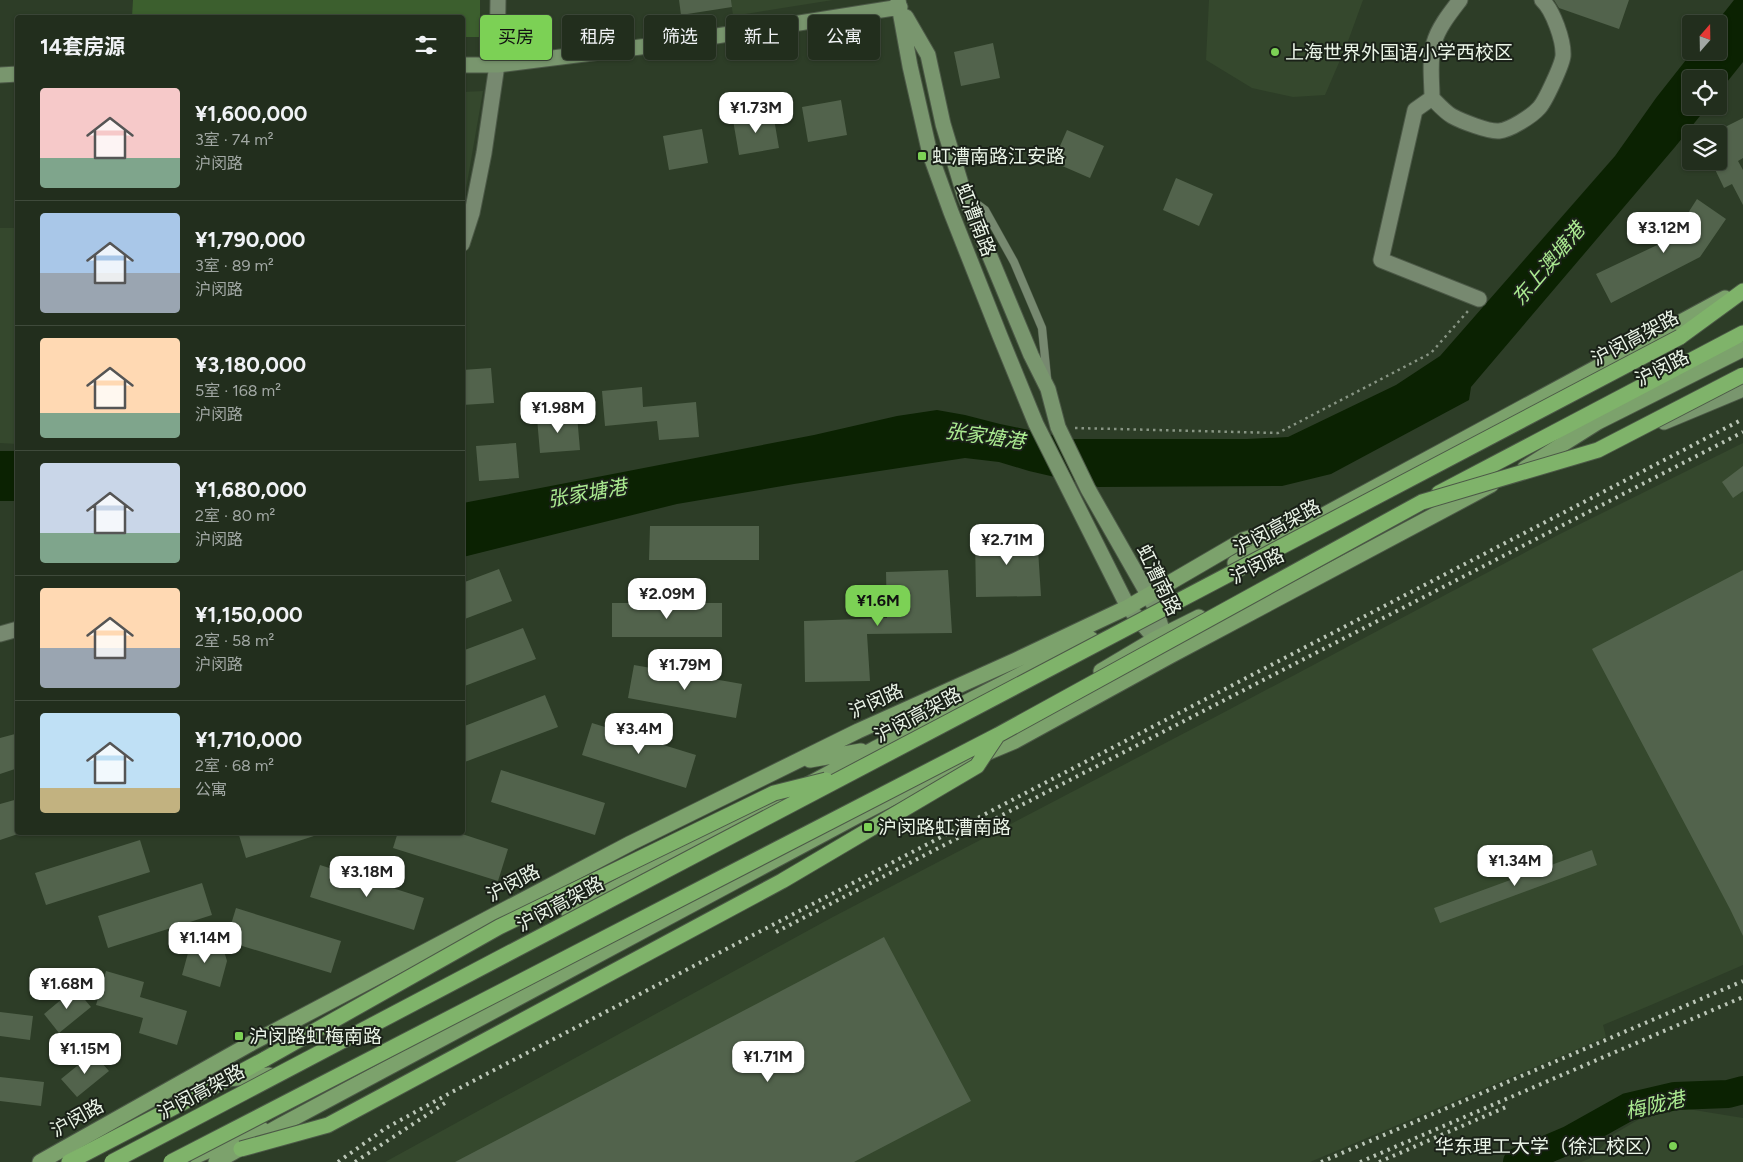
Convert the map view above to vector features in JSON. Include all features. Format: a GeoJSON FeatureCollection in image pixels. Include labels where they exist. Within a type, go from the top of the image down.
{"type":"FeatureCollection","features":[{"type":"Feature","properties":{"kind":"highway"},"geometry":{"type":"LineString","coordinates":[[1680,337],[1743,290]]}},
{"type":"Feature","properties":{"kind":"highway","name":"沪闵高架路"},"geometry":{"type":"LineString","coordinates":[[112,1162],[1743,304]]}},
{"type":"Feature","properties":{"kind":"highway"},"geometry":{"type":"LineString","coordinates":[[171,1162],[998,735],[1422,502],[1743,333]]}},
{"type":"Feature","properties":{"kind":"highway"},"geometry":{"type":"LineString","coordinates":[[1422,502],[1598,450],[1743,375]]}},
{"type":"Feature","properties":{"kind":"highway"},"geometry":{"type":"LineString","coordinates":[[240,1150],[328,1125],[782,881],[977,766],[998,735]]}},
{"type":"Feature","properties":{"kind":"highway"},"geometry":{"type":"LineString","coordinates":[[68,1162],[265,1059],[499,927],[774,793],[850,774]]}},
{"type":"Feature","properties":{"kind":"main road"},"geometry":{"type":"LineString","coordinates":[[465,65],[497,65],[672,43],[899,4]]}},
{"type":"Feature","properties":{"kind":"main road","name":"虹漕南路"},"geometry":{"type":"LineString","coordinates":[[899,4],[928,56],[943,124],[964,194],[1027,346],[1048,389],[1058,427],[1088,489],[1152,601],[1159,637]]}},
{"type":"Feature","properties":{"kind":"main road","name":"虹漕南路"},"geometry":{"type":"LineString","coordinates":[[899,4],[910,66],[930,154],[969,258],[1036,424],[1131,612],[1159,637],[1170,656]]}},
{"type":"Feature","properties":{"kind":"main road"},"geometry":{"type":"LineString","coordinates":[[0,75],[15,74]]}},
{"type":"Feature","properties":{"kind":"main road","name":"沪闵路"},"geometry":{"type":"LineString","coordinates":[[103,1162],[269,1075],[1152,601],[1243,540],[1321,516],[1743,290]]}},
{"type":"Feature","properties":{"kind":"main road","name":"沪闵路"},"geometry":{"type":"LineString","coordinates":[[946,770],[1005,726],[1159,637],[1542,447],[1598,422],[1743,350]]}},
{"type":"Feature","properties":{"kind":"main road"},"geometry":{"type":"LineString","coordinates":[[1598,450],[1743,389]]}},
{"type":"Feature","properties":{"kind":"main road","name":"沪闵路"},"geometry":{"type":"LineString","coordinates":[[216,1162],[283,1124],[859,815],[946,770],[1015,741],[1170,656],[1538,461],[1598,422]]}},
{"type":"Feature","properties":{"kind":"main road","name":"沪闵路"},"geometry":{"type":"LineString","coordinates":[[40,1162],[250,1044],[631,843],[858,731],[1016,660],[1131,612]]}},
{"type":"Feature","properties":{"kind":"main road","name":"沪闵路"},"geometry":{"type":"LineString","coordinates":[[927,722],[1016,660]]}},
{"type":"Feature","properties":{"kind":"main road"},"geometry":{"type":"LineString","coordinates":[[794,763],[874,749]]}},
{"type":"Feature","properties":{"kind":"main road"},"geometry":{"type":"LineString","coordinates":[[228,1079],[269,1075]]}},
{"type":"Feature","properties":{"kind":"main road"},"geometry":{"type":"LineString","coordinates":[[184,1162],[241,1136],[283,1124]]}},
{"type":"Feature","properties":{"kind":"street"},"geometry":{"type":"LineString","coordinates":[[465,235],[472,213],[484,153],[497,65],[498,0]]}},
{"type":"Feature","properties":{"kind":"street"},"geometry":{"type":"LineString","coordinates":[[1460,0],[1446,18],[1434,43],[1432,98],[1451,116],[1476,126],[1500,131],[1520,122],[1540,108],[1553,84],[1563,56],[1557,26],[1548,6],[1542,0]]}},
{"type":"Feature","properties":{"kind":"street"},"geometry":{"type":"LineString","coordinates":[[1432,98],[1415,110],[1381,260],[1479,299]]}},
{"type":"Feature","properties":{"kind":"street"},"geometry":{"type":"LineString","coordinates":[[0,634],[15,630]]}},
{"type":"Feature","properties":{"kind":"lane"},"geometry":{"type":"LineString","coordinates":[[964,194],[985,210],[1017,271],[1042,328],[1048,389]]}},
{"type":"Feature","properties":{"kind":"path"},"geometry":{"type":"LineString","coordinates":[[1058,427],[1278,432],[1431,354],[1479,299]]}},
{"type":"Feature","properties":{"kind":"shaded area"},"geometry":{"type":"Polygon","coordinates":[[[133,0],[480,0],[480,37],[465,37],[465,15],[132,15],[133,0]]]}},
{"type":"Feature","properties":{"kind":"shaded area"},"geometry":{"type":"Polygon","coordinates":[[[731,0],[833,0],[739,15],[733,15],[731,0]]]}},
{"type":"Feature","properties":{"kind":"shaded area","name":"上海世界外国语小学西校区"},"geometry":{"type":"Polygon","coordinates":[[[1209,0],[1363,0],[1325,95],[1293,97],[1252,88],[1206,60],[1209,0]]]}},
{"type":"Feature","properties":{"kind":"shaded area"},"geometry":{"type":"Polygon","coordinates":[[[483,91],[465,194],[465,92],[483,91]]]}},
{"type":"Feature","properties":{"kind":"shaded area"},"geometry":{"type":"Polygon","coordinates":[[[0,228],[15,228],[15,444],[0,443],[0,228]]]}},
{"type":"Feature","properties":{"kind":"shaded area"},"geometry":{"type":"Polygon","coordinates":[[[1743,443],[1743,965],[1603,1025],[1606,1037],[1310,1162],[385,1162],[831,918],[1560,534],[1743,443]]]}},
{"type":"Feature","properties":{"kind":"shaded area","name":"华东理工大学（徐汇校区）"},"geometry":{"type":"Polygon","coordinates":[[[1688,1109],[1743,1118],[1743,1162],[1581,1162],[1591,1158],[1614,1134],[1648,1114],[1688,1109]]]}},
{"type":"Feature","properties":{"kind":"water"},"geometry":{"type":"Polygon","coordinates":[[[1734,0],[1743,0],[1743,62],[1727,82],[1727,70],[1682,70],[1682,115],[1701,115],[1693,125],[1682,125],[1682,138],[1471,387],[1469,400],[1331,474],[1282,486],[1098,487],[999,462],[965,458],[677,504],[465,557],[465,503],[814,435],[897,416],[937,410],[1072,439],[1247,439],[1288,437],[1396,385],[1440,356],[1615,156],[1686,60],[1728,60],[1728,15],[1722,15],[1734,0]]]}},
{"type":"Feature","properties":{"kind":"water"},"geometry":{"type":"Polygon","coordinates":[[[0,451],[15,451],[15,501],[0,501],[0,451]]]}},
{"type":"Feature","properties":{"kind":"building"},"geometry":{"type":"Polygon","coordinates":[[[679,0],[731,0],[732,7],[681,15],[679,0]]]}},
{"type":"Feature","properties":{"kind":"building"},"geometry":{"type":"Polygon","coordinates":[[[1554,0],[1629,0],[1619,29],[1559,8],[1554,0]]]}},
{"type":"Feature","properties":{"kind":"building"},"geometry":{"type":"Polygon","coordinates":[[[993,43],[1000,78],[961,86],[954,52],[993,43]]]}},
{"type":"Feature","properties":{"kind":"building"},"geometry":{"type":"Polygon","coordinates":[[[841,100],[847,135],[808,142],[802,107],[841,100]]]}},
{"type":"Feature","properties":{"kind":"building"},"geometry":{"type":"Polygon","coordinates":[[[773,113],[779,148],[739,155],[733,120],[773,113]]]}},
{"type":"Feature","properties":{"kind":"building"},"geometry":{"type":"Polygon","coordinates":[[[1743,118],[1743,158],[1738,161],[1743,170],[1743,205],[1732,184],[1724,188],[1715,170],[1727,170],[1727,126],[1743,118]]]}},
{"type":"Feature","properties":{"kind":"building"},"geometry":{"type":"Polygon","coordinates":[[[702,129],[708,163],[669,170],[663,136],[702,129]]]}},
{"type":"Feature","properties":{"kind":"building"},"geometry":{"type":"Polygon","coordinates":[[[1067,130],[1104,146],[1090,178],[1053,162],[1067,130]]]}},
{"type":"Feature","properties":{"kind":"building"},"geometry":{"type":"Polygon","coordinates":[[[1176,178],[1213,194],[1199,226],[1163,210],[1176,178]]]}},
{"type":"Feature","properties":{"kind":"building"},"geometry":{"type":"Polygon","coordinates":[[[1697,199],[1726,219],[1700,257],[1611,303],[1596,274],[1672,238],[1697,199]]]}},
{"type":"Feature","properties":{"kind":"building"},"geometry":{"type":"Polygon","coordinates":[[[491,368],[494,403],[465,405],[465,370],[491,368]]]}},
{"type":"Feature","properties":{"kind":"building"},"geometry":{"type":"Polygon","coordinates":[[[642,387],[643,407],[696,402],[699,437],[659,440],[657,421],[605,426],[602,391],[642,387]]]}},
{"type":"Feature","properties":{"kind":"building"},"geometry":{"type":"Polygon","coordinates":[[[577,415],[580,450],[540,453],[537,418],[577,415]]]}},
{"type":"Feature","properties":{"kind":"building"},"geometry":{"type":"Polygon","coordinates":[[[516,443],[519,478],[479,481],[476,446],[516,443]]]}},
{"type":"Feature","properties":{"kind":"building"},"geometry":{"type":"Polygon","coordinates":[[[1743,466],[1743,491],[1733,498],[1722,482],[1743,466]]]}},
{"type":"Feature","properties":{"kind":"building"},"geometry":{"type":"Polygon","coordinates":[[[650,526],[759,526],[759,560],[649,560],[650,526]]]}},
{"type":"Feature","properties":{"kind":"building"},"geometry":{"type":"Polygon","coordinates":[[[1037,534],[1041,596],[976,597],[975,536],[1037,534]]]}},
{"type":"Feature","properties":{"kind":"building"},"geometry":{"type":"Polygon","coordinates":[[[499,569],[512,601],[465,619],[465,582],[499,569]]]}},
{"type":"Feature","properties":{"kind":"building"},"geometry":{"type":"Polygon","coordinates":[[[948,570],[952,633],[867,634],[870,681],[805,682],[804,621],[887,618],[886,572],[948,570]]]}},
{"type":"Feature","properties":{"kind":"building"},"geometry":{"type":"Polygon","coordinates":[[[1743,570],[1743,936],[1592,649],[1743,570]]]}},
{"type":"Feature","properties":{"kind":"building"},"geometry":{"type":"Polygon","coordinates":[[[612,603],[722,603],[722,637],[612,637],[612,603]]]}},
{"type":"Feature","properties":{"kind":"building"},"geometry":{"type":"Polygon","coordinates":[[[523,628],[536,659],[465,686],[465,650],[523,628]]]}},
{"type":"Feature","properties":{"kind":"building"},"geometry":{"type":"Polygon","coordinates":[[[634,665],[742,684],[736,718],[628,698],[634,665]]]}},
{"type":"Feature","properties":{"kind":"building"},"geometry":{"type":"Polygon","coordinates":[[[545,695],[558,727],[465,762],[465,726],[545,695]]]}},
{"type":"Feature","properties":{"kind":"building"},"geometry":{"type":"Polygon","coordinates":[[[592,723],[696,755],[686,788],[582,755],[592,723]]]}},
{"type":"Feature","properties":{"kind":"building"},"geometry":{"type":"Polygon","coordinates":[[[15,734],[15,769],[0,774],[0,738],[15,734]]]}},
{"type":"Feature","properties":{"kind":"building"},"geometry":{"type":"Polygon","coordinates":[[[501,770],[605,803],[595,835],[491,802],[501,770]]]}},
{"type":"Feature","properties":{"kind":"building"},"geometry":{"type":"Polygon","coordinates":[[[15,800],[15,835],[0,840],[0,804],[15,800]]]}},
{"type":"Feature","properties":{"kind":"building"},"geometry":{"type":"Polygon","coordinates":[[[239,835],[317,835],[246,858],[239,835]]]}},
{"type":"Feature","properties":{"kind":"building"},"geometry":{"type":"Polygon","coordinates":[[[397,835],[465,835],[508,849],[498,881],[393,848],[397,835]]]}},
{"type":"Feature","properties":{"kind":"building"},"geometry":{"type":"Polygon","coordinates":[[[140,840],[150,872],[46,905],[35,873],[140,840]]]}},
{"type":"Feature","properties":{"kind":"building"},"geometry":{"type":"Polygon","coordinates":[[[1592,850],[1597,865],[1440,923],[1434,908],[1592,850]]]}},
{"type":"Feature","properties":{"kind":"building"},"geometry":{"type":"Polygon","coordinates":[[[320,865],[424,898],[414,930],[310,897],[320,865]]]}},
{"type":"Feature","properties":{"kind":"building"},"geometry":{"type":"Polygon","coordinates":[[[202,883],[212,915],[108,948],[98,916],[202,883]]]}},
{"type":"Feature","properties":{"kind":"building"},"geometry":{"type":"Polygon","coordinates":[[[236,908],[341,941],[331,973],[226,941],[236,908]]]}},
{"type":"Feature","properties":{"kind":"building"},"geometry":{"type":"Polygon","coordinates":[[[884,937],[971,1101],[854,1162],[455,1162],[884,937]]]}},
{"type":"Feature","properties":{"kind":"building"},"geometry":{"type":"Polygon","coordinates":[[[191,942],[224,951],[227,961],[220,987],[182,975],[191,942]]]}},
{"type":"Feature","properties":{"kind":"building"},"geometry":{"type":"Polygon","coordinates":[[[106,971],[144,982],[140,997],[187,1011],[177,1045],[139,1033],[143,1018],[96,1005],[106,971]]]}},
{"type":"Feature","properties":{"kind":"building"},"geometry":{"type":"Polygon","coordinates":[[[75,988],[91,1007],[59,1033],[44,1014],[75,988]]]}},
{"type":"Feature","properties":{"kind":"building"},"geometry":{"type":"Polygon","coordinates":[[[0,1012],[33,1016],[30,1040],[0,1036],[0,1012]]]}},
{"type":"Feature","properties":{"kind":"building"},"geometry":{"type":"Polygon","coordinates":[[[93,1053],[109,1071],[77,1097],[61,1079],[93,1053]]]}},
{"type":"Feature","properties":{"kind":"building"},"geometry":{"type":"Polygon","coordinates":[[[0,1077],[44,1082],[41,1106],[0,1101],[0,1077]]]}},
{"type":"Feature","properties":{"kind":"waterway","name":"梅陇港"},"geometry":{"type":"LineString","coordinates":[[1517,1162],[1569,1140],[1628,1107],[1675,1096],[1728,1094],[1743,1090]]}},
{"type":"Feature","properties":{"kind":"railway"},"geometry":{"type":"LineString","coordinates":[[338,1162],[386,1128],[452,1092],[1743,419]]}},
{"type":"Feature","properties":{"kind":"railway"},"geometry":{"type":"LineString","coordinates":[[776,932],[1743,432]]}},
{"type":"Feature","properties":{"kind":"railway"},"geometry":{"type":"LineString","coordinates":[[1321,1162],[1743,981]]}},
{"type":"Feature","properties":{"kind":"railway"},"geometry":{"type":"LineString","coordinates":[[1360,1162],[1743,997]]}},
{"type":"Feature","properties":{"kind":"railway"},"geometry":{"type":"LineString","coordinates":[[355,1162],[445,1103]]}},
{"type":"Feature","properties":{"kind":"railway"},"geometry":{"type":"LineString","coordinates":[[1379,1162],[1506,1107]]}},
{"type":"Feature","properties":{"kind":"place","name":"上海世界外国语小学西校区"},"geometry":{"type":"Point","coordinates":[1275,52]}},
{"type":"Feature","properties":{"kind":"place","name":"虹漕南路江安路"},"geometry":{"type":"Point","coordinates":[922,156]}},
{"type":"Feature","properties":{"kind":"place","name":"沪闵路虹漕南路"},"geometry":{"type":"Point","coordinates":[868,827]}},
{"type":"Feature","properties":{"kind":"place","name":"沪闵路虹梅南路"},"geometry":{"type":"Point","coordinates":[239,1036]}},
{"type":"Feature","properties":{"kind":"place","name":"华东理工大学（徐汇校区）"},"geometry":{"type":"Point","coordinates":[1673,1146]}},
{"type":"Feature","properties":{"kind":"water label","name":"东上澳塘港"},"geometry":{"type":"Point","coordinates":[1548,264]}},
{"type":"Feature","properties":{"kind":"water label","name":"张家塘港"},"geometry":{"type":"Point","coordinates":[985,436]}},
{"type":"Feature","properties":{"kind":"water label","name":"张家塘港"},"geometry":{"type":"Point","coordinates":[587,493]}}]}
